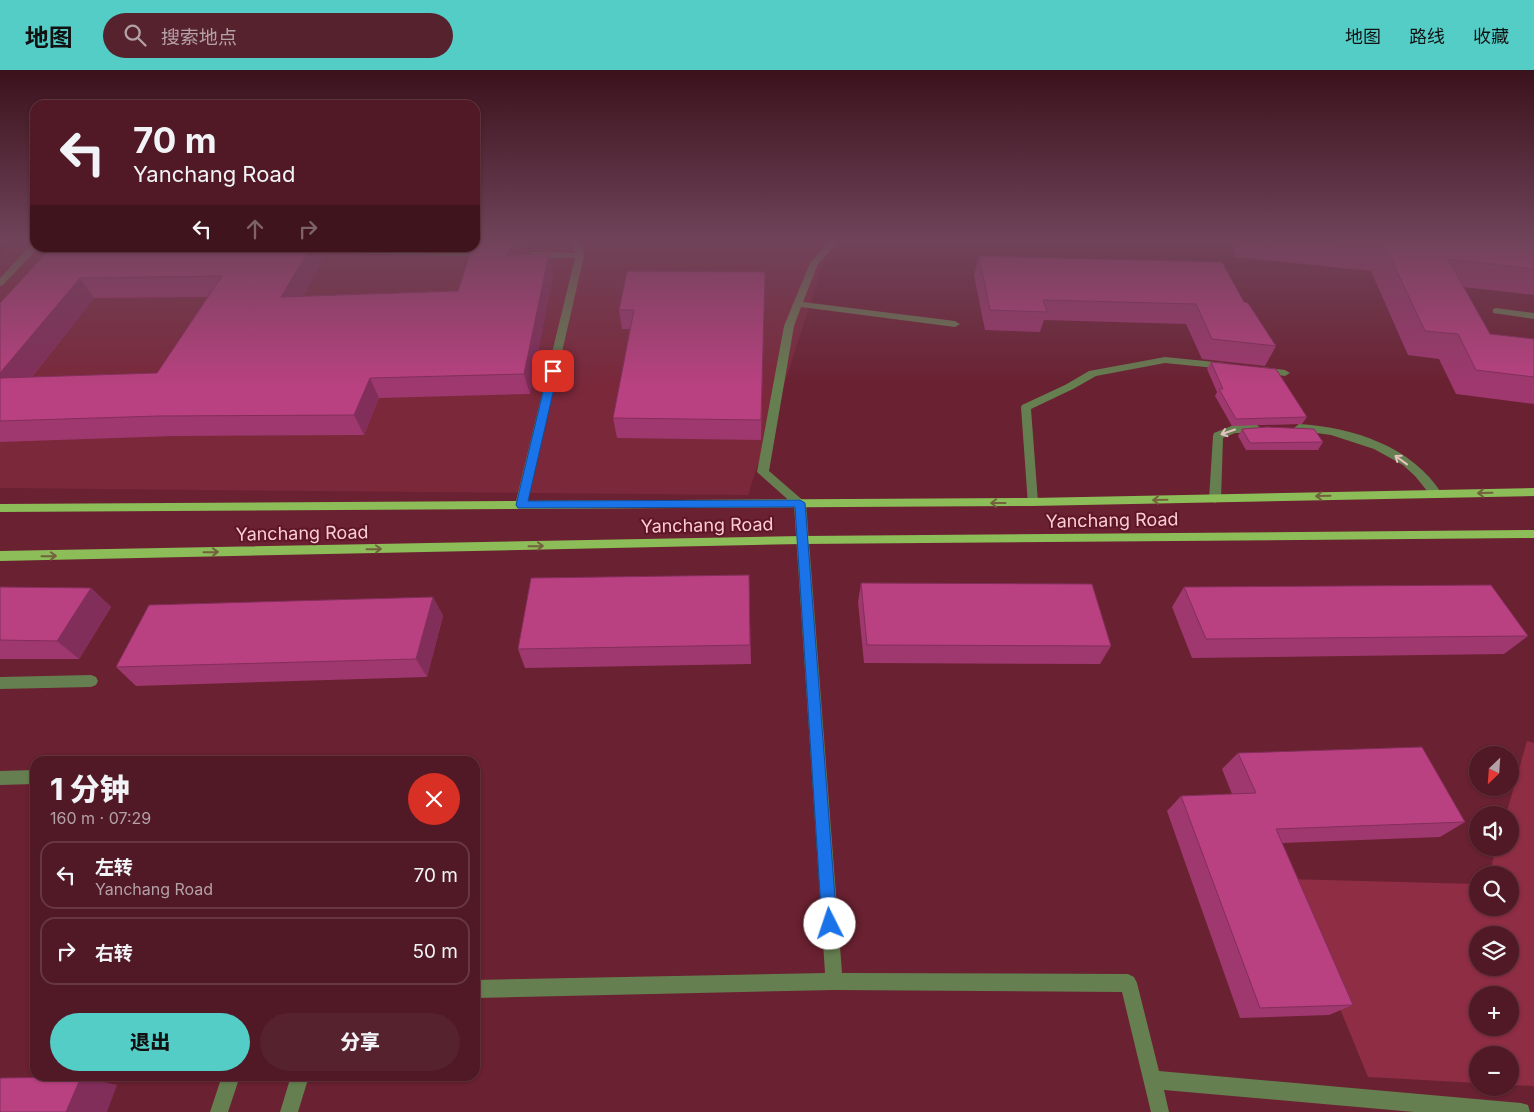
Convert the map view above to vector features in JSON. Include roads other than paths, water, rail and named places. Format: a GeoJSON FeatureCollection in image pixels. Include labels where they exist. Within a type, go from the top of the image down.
{"type":"FeatureCollection","features":[{"type":"Feature","properties":{"kind":"main road","name":"Yanchang Road"},"geometry":{"type":"LineString","coordinates":[[0,508],[1032,502],[1534,492]]}},
{"type":"Feature","properties":{"kind":"main road","name":"Yanchang Road"},"geometry":{"type":"LineString","coordinates":[[0,556],[802,540],[1534,534]]}},
{"type":"Feature","properties":{"kind":"street"},"geometry":{"type":"LineString","coordinates":[[522,505],[572,289]]}},
{"type":"Feature","properties":{"kind":"street"},"geometry":{"type":"LineString","coordinates":[[804,289],[789,326],[763,472],[800,503],[834,981]]}},
{"type":"Feature","properties":{"kind":"street"},"geometry":{"type":"LineString","coordinates":[[798,304],[955,324]]}},
{"type":"Feature","properties":{"kind":"street"},"geometry":{"type":"LineString","coordinates":[[1496,311],[1534,316]]}},
{"type":"Feature","properties":{"kind":"street"},"geometry":{"type":"LineString","coordinates":[[1032,502],[1026,407],[1069,387],[1093,372],[1165,360],[1284,373]]}},
{"type":"Feature","properties":{"kind":"street"},"geometry":{"type":"LineString","coordinates":[[1215,499],[1218,436],[1234,429],[1269,429]]}},
{"type":"Feature","properties":{"kind":"street"},"geometry":{"type":"LineString","coordinates":[[1287,429],[1340,432],[1369,442],[1397,456],[1420,474],[1436,494]]}},
{"type":"Feature","properties":{"kind":"street"},"geometry":{"type":"LineString","coordinates":[[0,683],[91,682]]}},
{"type":"Feature","properties":{"kind":"street"},"geometry":{"type":"LineString","coordinates":[[0,778],[30,777]]}},
{"type":"Feature","properties":{"kind":"street"},"geometry":{"type":"LineString","coordinates":[[480,989],[834,981],[1128,983],[1160,1112]]}},
{"type":"Feature","properties":{"kind":"street"},"geometry":{"type":"LineString","coordinates":[[1152,1080],[1521,1112]]}},
{"type":"Feature","properties":{"kind":"street"},"geometry":{"type":"LineString","coordinates":[[219,1112],[229,1081]]}},
{"type":"Feature","properties":{"kind":"street"},"geometry":{"type":"LineString","coordinates":[[289,1112],[298,1081]]}}]}
